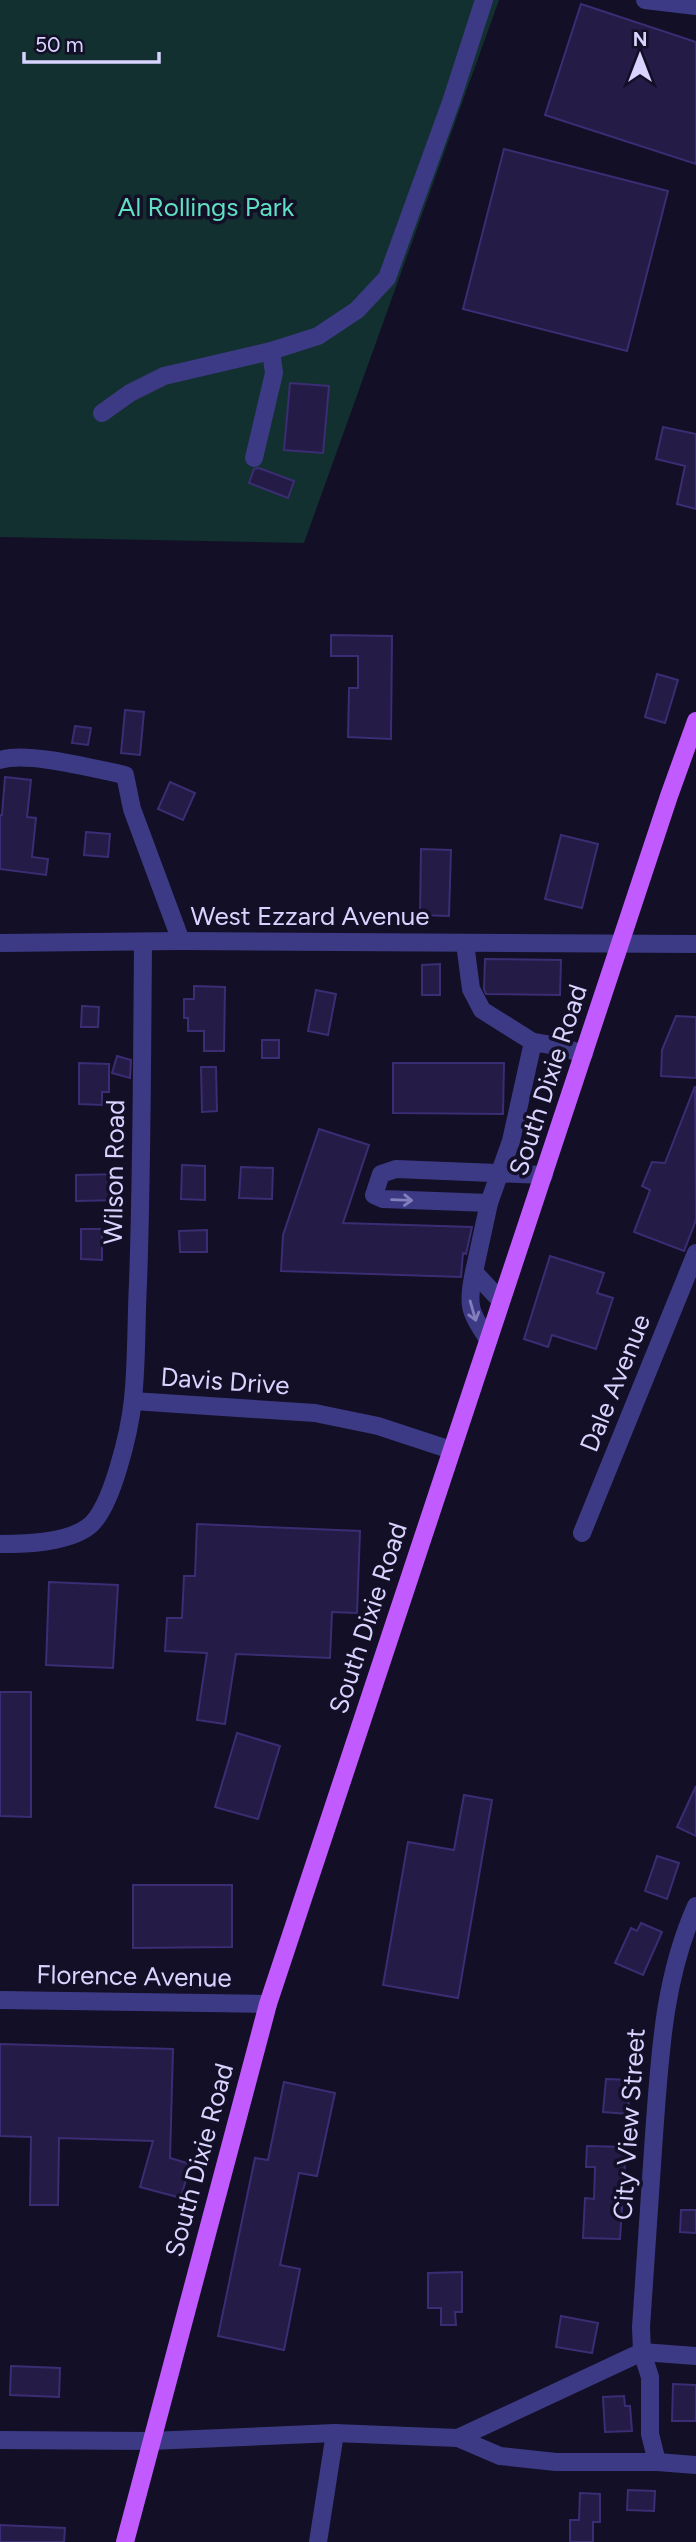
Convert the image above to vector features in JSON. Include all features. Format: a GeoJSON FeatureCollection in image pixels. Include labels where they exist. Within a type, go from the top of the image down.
{"type":"FeatureCollection","features":[{"type":"Feature","properties":{"kind":"main road","name":"South Dixie Road"},"geometry":{"type":"LineString","coordinates":[[125,2542],[268,2004],[696,721]]}},
{"type":"Feature","properties":{"kind":"street"},"geometry":{"type":"LineString","coordinates":[[102,413],[130,393],[164,376],[271,351],[318,336],[357,310],[387,278],[451,102],[484,0]]}},
{"type":"Feature","properties":{"kind":"street"},"geometry":{"type":"LineString","coordinates":[[645,0],[696,6]]}},
{"type":"Feature","properties":{"kind":"street"},"geometry":{"type":"LineString","coordinates":[[254,458],[274,373],[271,351]]}},
{"type":"Feature","properties":{"kind":"street"},"geometry":{"type":"LineString","coordinates":[[0,760],[7,757],[41,760],[125,775],[132,809],[181,941]]}},
{"type":"Feature","properties":{"kind":"street","name":"West Ezzard Avenue"},"geometry":{"type":"LineString","coordinates":[[0,943],[181,941],[696,944]]}},
{"type":"Feature","properties":{"kind":"street","name":"Wilson Road"},"geometry":{"type":"LineString","coordinates":[[133,1401],[140,1227],[143,943]]}},
{"type":"Feature","properties":{"kind":"street"},"geometry":{"type":"LineString","coordinates":[[465,943],[471,989],[482,1010],[533,1042],[584,1054]]}},
{"type":"Feature","properties":{"kind":"street"},"geometry":{"type":"LineString","coordinates":[[488,1339],[473,1318],[469,1295],[489,1203],[510,1141],[533,1042]]}},
{"type":"Feature","properties":{"kind":"street"},"geometry":{"type":"LineString","coordinates":[[489,1203],[383,1199],[374,1195],[381,1174],[396,1169],[544,1175]]}},
{"type":"Feature","properties":{"kind":"street","name":"Dale Avenue"},"geometry":{"type":"LineString","coordinates":[[582,1533],[696,1253]]}},
{"type":"Feature","properties":{"kind":"street"},"geometry":{"type":"LineString","coordinates":[[474,1272],[501,1301]]}},
{"type":"Feature","properties":{"kind":"street","name":"Davis Drive"},"geometry":{"type":"LineString","coordinates":[[0,1544],[33,1544],[88,1527],[106,1503],[113,1484],[133,1401],[315,1413],[378,1426],[451,1450]]}},
{"type":"Feature","properties":{"kind":"street","name":"City View Street"},"geometry":{"type":"LineString","coordinates":[[657,2462],[650,2434],[650,2378],[642,2352],[641,2327],[660,2042],[670,1979],[683,1936],[696,1906]]}},
{"type":"Feature","properties":{"kind":"street","name":"Florence Avenue"},"geometry":{"type":"LineString","coordinates":[[0,2000],[268,2004]]}},
{"type":"Feature","properties":{"kind":"street"},"geometry":{"type":"LineString","coordinates":[[458,2438],[642,2352],[696,2356]]}},
{"type":"Feature","properties":{"kind":"street"},"geometry":{"type":"LineString","coordinates":[[318,2542],[335,2433]]}},
{"type":"Feature","properties":{"kind":"street"},"geometry":{"type":"LineString","coordinates":[[0,2440],[151,2441],[335,2433],[458,2438],[500,2456],[556,2462],[657,2462],[696,2465]]}},
{"type":"Feature","properties":{"kind":"green space","name":"Al Rollings Park"},"geometry":{"type":"Polygon","coordinates":[[[0,0],[499,0],[304,543],[0,537],[0,0]]]}},
{"type":"Feature","properties":{"kind":"building"},"geometry":{"type":"Polygon","coordinates":[[[581,4],[696,42],[696,164],[545,115],[581,4]]]}},
{"type":"Feature","properties":{"kind":"building"},"geometry":{"type":"Polygon","coordinates":[[[504,149],[668,191],[627,351],[463,309],[504,149]]]}},
{"type":"Feature","properties":{"kind":"building"},"geometry":{"type":"Polygon","coordinates":[[[290,383],[329,386],[323,453],[284,450],[290,383]]]}},
{"type":"Feature","properties":{"kind":"building"},"geometry":{"type":"Polygon","coordinates":[[[663,427],[696,434],[696,509],[677,504],[685,466],[656,459],[663,427]]]}},
{"type":"Feature","properties":{"kind":"building"},"geometry":{"type":"Polygon","coordinates":[[[259,468],[294,481],[288,498],[249,483],[254,469],[259,468]]]}},
{"type":"Feature","properties":{"kind":"building"},"geometry":{"type":"Polygon","coordinates":[[[331,635],[392,636],[391,739],[348,737],[349,688],[358,688],[358,656],[331,656],[331,635]]]}},
{"type":"Feature","properties":{"kind":"building"},"geometry":{"type":"Polygon","coordinates":[[[657,674],[678,680],[665,723],[645,717],[657,674]]]}},
{"type":"Feature","properties":{"kind":"building"},"geometry":{"type":"Polygon","coordinates":[[[125,710],[144,712],[140,755],[121,753],[125,710]]]}},
{"type":"Feature","properties":{"kind":"building"},"geometry":{"type":"Polygon","coordinates":[[[75,726],[91,728],[88,745],[72,743],[75,726]]]}},
{"type":"Feature","properties":{"kind":"building"},"geometry":{"type":"Polygon","coordinates":[[[5,777],[31,780],[27,817],[36,818],[32,857],[48,859],[46,875],[0,869],[0,815],[5,777]]]}},
{"type":"Feature","properties":{"kind":"building"},"geometry":{"type":"Polygon","coordinates":[[[170,782],[195,793],[183,820],[158,809],[170,782]]]}},
{"type":"Feature","properties":{"kind":"building"},"geometry":{"type":"Polygon","coordinates":[[[86,832],[110,834],[108,857],[84,855],[86,832]]]}},
{"type":"Feature","properties":{"kind":"building"},"geometry":{"type":"Polygon","coordinates":[[[561,835],[598,844],[582,908],[545,899],[561,835]]]}},
{"type":"Feature","properties":{"kind":"building"},"geometry":{"type":"Polygon","coordinates":[[[421,849],[451,850],[449,916],[420,915],[421,849]]]}},
{"type":"Feature","properties":{"kind":"building"},"geometry":{"type":"Polygon","coordinates":[[[485,959],[561,960],[560,995],[486,994],[485,959]]]}},
{"type":"Feature","properties":{"kind":"building"},"geometry":{"type":"Polygon","coordinates":[[[440,964],[440,995],[422,995],[422,965],[440,964]]]}},
{"type":"Feature","properties":{"kind":"building"},"geometry":{"type":"Polygon","coordinates":[[[194,986],[225,987],[224,1051],[204,1051],[204,1031],[188,1031],[188,1018],[184,1018],[184,999],[194,999],[194,986]]]}},
{"type":"Feature","properties":{"kind":"building"},"geometry":{"type":"Polygon","coordinates":[[[316,990],[336,994],[328,1035],[308,1031],[316,990]]]}},
{"type":"Feature","properties":{"kind":"building"},"geometry":{"type":"Polygon","coordinates":[[[82,1006],[99,1007],[98,1027],[81,1027],[82,1006]]]}},
{"type":"Feature","properties":{"kind":"building"},"geometry":{"type":"Polygon","coordinates":[[[676,1016],[696,1017],[696,1078],[661,1076],[662,1050],[676,1016]]]}},
{"type":"Feature","properties":{"kind":"building"},"geometry":{"type":"Polygon","coordinates":[[[262,1040],[279,1040],[279,1058],[262,1058],[262,1040]]]}},
{"type":"Feature","properties":{"kind":"building"},"geometry":{"type":"Polygon","coordinates":[[[117,1056],[131,1060],[130,1078],[112,1073],[117,1056]]]}},
{"type":"Feature","properties":{"kind":"building"},"geometry":{"type":"Polygon","coordinates":[[[79,1063],[109,1064],[109,1092],[102,1092],[102,1105],[79,1104],[79,1063]]]}},
{"type":"Feature","properties":{"kind":"building"},"geometry":{"type":"Polygon","coordinates":[[[393,1063],[504,1063],[503,1114],[393,1113],[393,1063]]]}},
{"type":"Feature","properties":{"kind":"building"},"geometry":{"type":"Polygon","coordinates":[[[201,1067],[216,1067],[217,1111],[202,1112],[201,1067]]]}},
{"type":"Feature","properties":{"kind":"building"},"geometry":{"type":"Polygon","coordinates":[[[695,1086],[696,1220],[684,1251],[634,1232],[650,1190],[642,1186],[652,1162],[665,1163],[695,1086]]]}},
{"type":"Feature","properties":{"kind":"building"},"geometry":{"type":"Polygon","coordinates":[[[319,1129],[369,1145],[343,1223],[472,1227],[466,1254],[463,1253],[461,1277],[281,1271],[283,1235],[319,1129]]]}},
{"type":"Feature","properties":{"kind":"building"},"geometry":{"type":"Polygon","coordinates":[[[182,1165],[205,1166],[205,1200],[181,1199],[182,1165]]]}},
{"type":"Feature","properties":{"kind":"building"},"geometry":{"type":"Polygon","coordinates":[[[241,1167],[273,1168],[272,1199],[239,1198],[241,1167]]]}},
{"type":"Feature","properties":{"kind":"building"},"geometry":{"type":"Polygon","coordinates":[[[121,1174],[122,1200],[76,1201],[76,1175],[121,1174]]]}},
{"type":"Feature","properties":{"kind":"building"},"geometry":{"type":"Polygon","coordinates":[[[81,1229],[102,1229],[102,1260],[81,1259],[81,1229]]]}},
{"type":"Feature","properties":{"kind":"building"},"geometry":{"type":"Polygon","coordinates":[[[207,1230],[207,1252],[180,1252],[179,1231],[207,1230]]]}},
{"type":"Feature","properties":{"kind":"building"},"geometry":{"type":"Polygon","coordinates":[[[550,1256],[604,1273],[597,1293],[613,1298],[596,1349],[552,1335],[548,1347],[524,1339],[550,1256]]]}},
{"type":"Feature","properties":{"kind":"building"},"geometry":{"type":"Polygon","coordinates":[[[197,1524],[360,1531],[357,1613],[332,1612],[330,1658],[236,1654],[225,1724],[197,1720],[207,1653],[165,1651],[167,1618],[182,1618],[184,1576],[195,1576],[197,1524]]]}},
{"type":"Feature","properties":{"kind":"building"},"geometry":{"type":"Polygon","coordinates":[[[49,1582],[118,1585],[113,1668],[46,1665],[49,1582]]]}},
{"type":"Feature","properties":{"kind":"building"},"geometry":{"type":"Polygon","coordinates":[[[0,1692],[31,1692],[31,1817],[0,1816],[0,1692]]]}},
{"type":"Feature","properties":{"kind":"building"},"geometry":{"type":"Polygon","coordinates":[[[237,1733],[280,1746],[258,1819],[215,1807],[237,1733]]]}},
{"type":"Feature","properties":{"kind":"building"},"geometry":{"type":"Polygon","coordinates":[[[696,1786],[696,1836],[677,1827],[696,1786]]]}},
{"type":"Feature","properties":{"kind":"building"},"geometry":{"type":"Polygon","coordinates":[[[464,1795],[492,1800],[458,1998],[383,1985],[408,1842],[454,1850],[464,1795]]]}},
{"type":"Feature","properties":{"kind":"building"},"geometry":{"type":"Polygon","coordinates":[[[657,1856],[679,1863],[667,1899],[645,1891],[657,1856]]]}},
{"type":"Feature","properties":{"kind":"building"},"geometry":{"type":"Polygon","coordinates":[[[133,1885],[232,1885],[232,1947],[133,1948],[133,1885]]]}},
{"type":"Feature","properties":{"kind":"building"},"geometry":{"type":"Polygon","coordinates":[[[641,1923],[662,1932],[643,1975],[615,1963],[631,1928],[637,1931],[641,1923]]]}},
{"type":"Feature","properties":{"kind":"building"},"geometry":{"type":"Polygon","coordinates":[[[0,2044],[173,2049],[170,2158],[190,2164],[181,2198],[140,2187],[153,2141],[59,2138],[58,2205],[30,2205],[31,2137],[0,2136],[0,2044]]]}},
{"type":"Feature","properties":{"kind":"building"},"geometry":{"type":"Polygon","coordinates":[[[606,2079],[630,2080],[628,2114],[603,2112],[606,2079]]]}},
{"type":"Feature","properties":{"kind":"building"},"geometry":{"type":"Polygon","coordinates":[[[284,2082],[335,2093],[317,2176],[299,2173],[280,2265],[300,2269],[284,2350],[218,2336],[255,2158],[268,2160],[284,2082]]]}},
{"type":"Feature","properties":{"kind":"building"},"geometry":{"type":"Polygon","coordinates":[[[587,2146],[626,2147],[620,2239],[583,2238],[585,2198],[594,2199],[595,2167],[586,2167],[587,2146]]]}},
{"type":"Feature","properties":{"kind":"building"},"geometry":{"type":"Polygon","coordinates":[[[681,2210],[696,2210],[696,2233],[680,2232],[681,2210]]]}},
{"type":"Feature","properties":{"kind":"building"},"geometry":{"type":"Polygon","coordinates":[[[462,2272],[462,2312],[455,2312],[456,2325],[441,2325],[441,2308],[428,2308],[428,2273],[462,2272]]]}},
{"type":"Feature","properties":{"kind":"building"},"geometry":{"type":"Polygon","coordinates":[[[561,2316],[598,2323],[592,2353],[556,2347],[561,2316]]]}},
{"type":"Feature","properties":{"kind":"building"},"geometry":{"type":"Polygon","coordinates":[[[11,2366],[60,2368],[59,2397],[10,2395],[11,2366]]]}},
{"type":"Feature","properties":{"kind":"building"},"geometry":{"type":"Polygon","coordinates":[[[673,2384],[696,2385],[696,2421],[672,2421],[673,2384]]]}},
{"type":"Feature","properties":{"kind":"building"},"geometry":{"type":"Polygon","coordinates":[[[624,2396],[625,2406],[630,2406],[632,2431],[605,2432],[603,2397],[624,2396]]]}},
{"type":"Feature","properties":{"kind":"building"},"geometry":{"type":"Polygon","coordinates":[[[628,2490],[655,2491],[654,2511],[627,2510],[628,2490]]]}},
{"type":"Feature","properties":{"kind":"building"},"geometry":{"type":"Polygon","coordinates":[[[580,2493],[600,2494],[600,2522],[593,2522],[593,2542],[570,2542],[570,2520],[579,2520],[580,2493]]]}},
{"type":"Feature","properties":{"kind":"building"},"geometry":{"type":"Polygon","coordinates":[[[0,2525],[65,2528],[64,2542],[0,2542],[0,2525]]]}}]}
